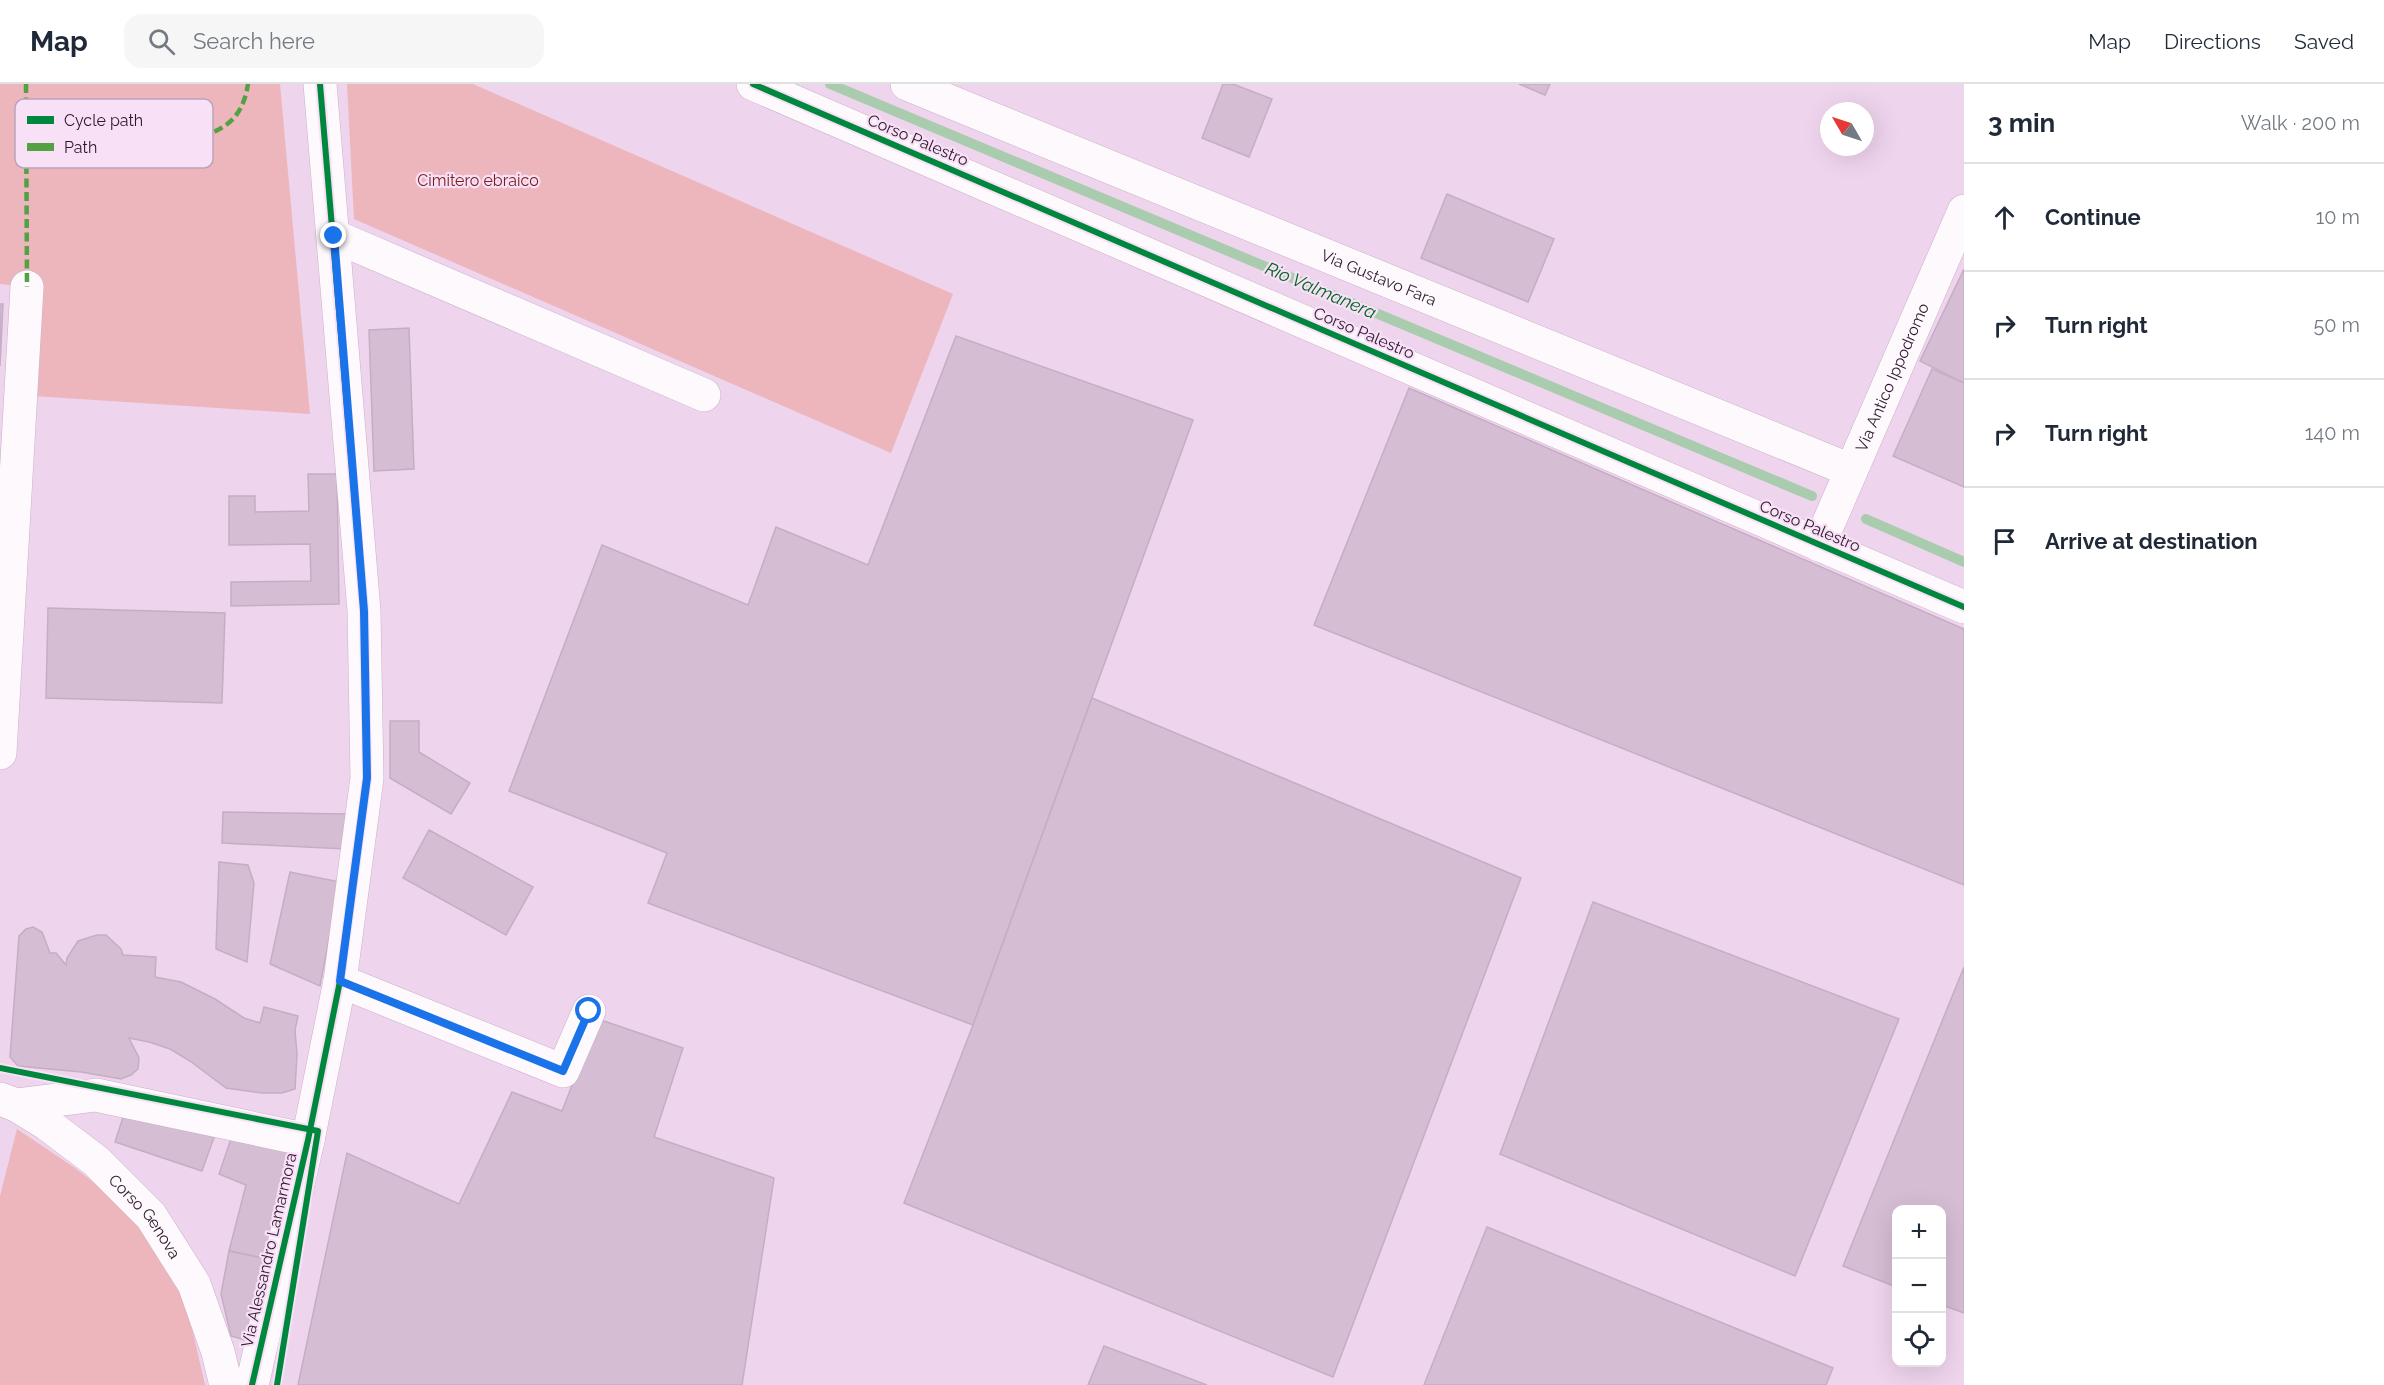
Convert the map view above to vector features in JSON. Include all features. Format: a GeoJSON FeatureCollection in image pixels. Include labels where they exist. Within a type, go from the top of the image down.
{"type":"FeatureCollection","features":[{"type":"Feature","properties":{"kind":"street","name":"Via Alessandro Lamarmora"},"geometry":{"type":"LineString","coordinates":[[252,1385],[308,1140],[340,981],[367,778],[364,611],[320,84]]}},
{"type":"Feature","properties":{"kind":"street","name":"Corso Palestro"},"geometry":{"type":"LineString","coordinates":[[753,84],[1964,607]]}},
{"type":"Feature","properties":{"kind":"street","name":"Via Gustavo Fara"},"geometry":{"type":"LineString","coordinates":[[907,84],[1850,470]]}},
{"type":"Feature","properties":{"kind":"street","name":"Via Antico Ippodromo"},"geometry":{"type":"LineString","coordinates":[[1819,545],[1964,210]]}},
{"type":"Feature","properties":{"kind":"street"},"geometry":{"type":"LineString","coordinates":[[334,236],[704,395]]}},
{"type":"Feature","properties":{"kind":"street"},"geometry":{"type":"LineString","coordinates":[[0,753],[27,287]]}},
{"type":"Feature","properties":{"kind":"street"},"geometry":{"type":"LineString","coordinates":[[340,981],[563,1071],[589,1011]]}},
{"type":"Feature","properties":{"kind":"street"},"geometry":{"type":"LineString","coordinates":[[8,1102],[96,1095],[308,1140]]}},
{"type":"Feature","properties":{"kind":"street","name":"Corso Genova"},"geometry":{"type":"LineString","coordinates":[[8,1102],[47,1124],[96,1161],[151,1216],[194,1284],[219,1352],[226,1385]]}},
{"type":"Feature","properties":{"kind":"green space"},"geometry":{"type":"Polygon","coordinates":[[[0,84],[280,84],[310,414],[33,396],[33,288],[0,284],[0,84]]]}},
{"type":"Feature","properties":{"kind":"green space","name":"Cimitero ebraico"},"geometry":{"type":"Polygon","coordinates":[[[347,84],[473,84],[953,294],[891,453],[354,219],[347,84]]]}},
{"type":"Feature","properties":{"kind":"green space"},"geometry":{"type":"Polygon","coordinates":[[[17,1129],[75,1168],[136,1215],[184,1294],[205,1385],[0,1385],[0,1196],[17,1129]]]}},
{"type":"Feature","properties":{"kind":"building"},"geometry":{"type":"Polygon","coordinates":[[[1223,84],[1233,84],[1272,99],[1249,157],[1202,138],[1223,84]]]}},
{"type":"Feature","properties":{"kind":"building"},"geometry":{"type":"Polygon","coordinates":[[[1519,84],[1550,84],[1545,95],[1519,84]]]}},
{"type":"Feature","properties":{"kind":"building"},"geometry":{"type":"Polygon","coordinates":[[[1447,194],[1554,239],[1528,302],[1421,258],[1447,194]]]}},
{"type":"Feature","properties":{"kind":"building"},"geometry":{"type":"Polygon","coordinates":[[[1964,269],[1964,383],[1920,361],[1964,269]]]}},
{"type":"Feature","properties":{"kind":"building"},"geometry":{"type":"Polygon","coordinates":[[[0,304],[3,304],[0,366],[0,304]]]}},
{"type":"Feature","properties":{"kind":"building"},"geometry":{"type":"Polygon","coordinates":[[[409,328],[414,469],[374,471],[369,330],[409,328]]]}},
{"type":"Feature","properties":{"kind":"building"},"geometry":{"type":"Polygon","coordinates":[[[956,336],[1193,420],[973,1025],[648,903],[667,853],[509,791],[602,545],[748,605],[776,527],[868,565],[956,336]]]}},
{"type":"Feature","properties":{"kind":"building"},"geometry":{"type":"Polygon","coordinates":[[[1932,369],[1964,383],[1964,487],[1893,456],[1932,369]]]}},
{"type":"Feature","properties":{"kind":"building"},"geometry":{"type":"Polygon","coordinates":[[[1409,388],[1964,629],[1964,885],[1314,625],[1409,388]]]}},
{"type":"Feature","properties":{"kind":"building"},"geometry":{"type":"Polygon","coordinates":[[[308,474],[337,474],[339,604],[231,606],[231,582],[311,581],[310,544],[229,545],[229,496],[255,496],[255,512],[309,511],[308,474]]]}},
{"type":"Feature","properties":{"kind":"building"},"geometry":{"type":"Polygon","coordinates":[[[48,608],[225,613],[222,703],[46,698],[48,608]]]}},
{"type":"Feature","properties":{"kind":"building"},"geometry":{"type":"Polygon","coordinates":[[[1092,698],[1521,878],[1333,1377],[904,1203],[973,1025],[1092,698]]]}},
{"type":"Feature","properties":{"kind":"building"},"geometry":{"type":"Polygon","coordinates":[[[390,721],[419,721],[419,752],[470,783],[451,814],[390,778],[390,721]]]}},
{"type":"Feature","properties":{"kind":"building"},"geometry":{"type":"Polygon","coordinates":[[[223,812],[347,814],[346,849],[222,843],[223,812]]]}},
{"type":"Feature","properties":{"kind":"building"},"geometry":{"type":"Polygon","coordinates":[[[429,830],[533,887],[506,935],[403,878],[429,830]]]}},
{"type":"Feature","properties":{"kind":"building"},"geometry":{"type":"Polygon","coordinates":[[[219,862],[248,865],[254,883],[247,962],[216,949],[219,862]]]}},
{"type":"Feature","properties":{"kind":"building"},"geometry":{"type":"Polygon","coordinates":[[[290,872],[340,882],[320,986],[270,964],[290,872]]]}},
{"type":"Feature","properties":{"kind":"building"},"geometry":{"type":"Polygon","coordinates":[[[1593,902],[1899,1019],[1795,1276],[1500,1154],[1593,902]]]}},
{"type":"Feature","properties":{"kind":"building"},"geometry":{"type":"Polygon","coordinates":[[[33,927],[42,932],[50,953],[56,953],[66,965],[67,958],[78,941],[97,935],[106,935],[121,949],[123,955],[156,957],[155,977],[181,982],[215,999],[244,1018],[260,1023],[264,1007],[298,1016],[295,1030],[297,1054],[295,1089],[282,1093],[262,1093],[226,1088],[170,1049],[129,1038],[139,1058],[138,1069],[121,1079],[81,1072],[18,1066],[10,1057],[19,936],[26,929],[33,927]]]}},
{"type":"Feature","properties":{"kind":"building"},"geometry":{"type":"Polygon","coordinates":[[[1964,967],[1964,1313],[1946,1306],[1946,1205],[1892,1205],[1892,1285],[1843,1266],[1964,967]]]}},
{"type":"Feature","properties":{"kind":"building"},"geometry":{"type":"Polygon","coordinates":[[[598,1019],[683,1048],[654,1137],[774,1178],[742,1385],[298,1385],[347,1153],[459,1204],[512,1092],[562,1111],[598,1019]]]}},
{"type":"Feature","properties":{"kind":"building"},"geometry":{"type":"Polygon","coordinates":[[[127,1105],[217,1129],[202,1171],[115,1142],[127,1105]]]}},
{"type":"Feature","properties":{"kind":"building"},"geometry":{"type":"Polygon","coordinates":[[[233,1133],[295,1151],[272,1260],[229,1251],[246,1185],[219,1174],[233,1133]]]}},
{"type":"Feature","properties":{"kind":"building"},"geometry":{"type":"Polygon","coordinates":[[[1487,1227],[1833,1368],[1826,1385],[1424,1385],[1487,1227]]]}},
{"type":"Feature","properties":{"kind":"building"},"geometry":{"type":"Polygon","coordinates":[[[229,1251],[272,1260],[252,1342],[231,1336],[221,1294],[229,1251]]]}},
{"type":"Feature","properties":{"kind":"building"},"geometry":{"type":"Polygon","coordinates":[[[1104,1346],[1207,1385],[1088,1385],[1104,1346]]]}},
{"type":"Feature","properties":{"kind":"waterway","name":"Rio Valmanera"},"geometry":{"type":"LineString","coordinates":[[830,84],[1812,496]]}},
{"type":"Feature","properties":{"kind":"waterway","name":"Rio Valmanera"},"geometry":{"type":"LineString","coordinates":[[1866,519],[1964,562]]}},
{"type":"Feature","properties":{"kind":"marked path"},"geometry":{"type":"LineString","coordinates":[[26,84],[26,99]]}},
{"type":"Feature","properties":{"kind":"marked path"},"geometry":{"type":"LineString","coordinates":[[213,132],[226,125],[237,114],[244,101],[248,84]]}},
{"type":"Feature","properties":{"kind":"marked path"},"geometry":{"type":"LineString","coordinates":[[26,168],[27,287]]}},
{"type":"Feature","properties":{"kind":"cycle path"},"geometry":{"type":"LineString","coordinates":[[252,1385],[308,1140],[340,981],[367,778],[364,611],[320,84]]}},
{"type":"Feature","properties":{"kind":"cycle path"},"geometry":{"type":"LineString","coordinates":[[753,84],[1964,607]]}},
{"type":"Feature","properties":{"kind":"cycle path"},"geometry":{"type":"LineString","coordinates":[[0,1068],[318,1131],[277,1385]]}},
{"type":"Feature","properties":{"kind":"route"},"geometry":{"type":"LineString","coordinates":[[334,236],[364,611],[367,778],[340,981],[563,1071],[589,1011]]}}]}
